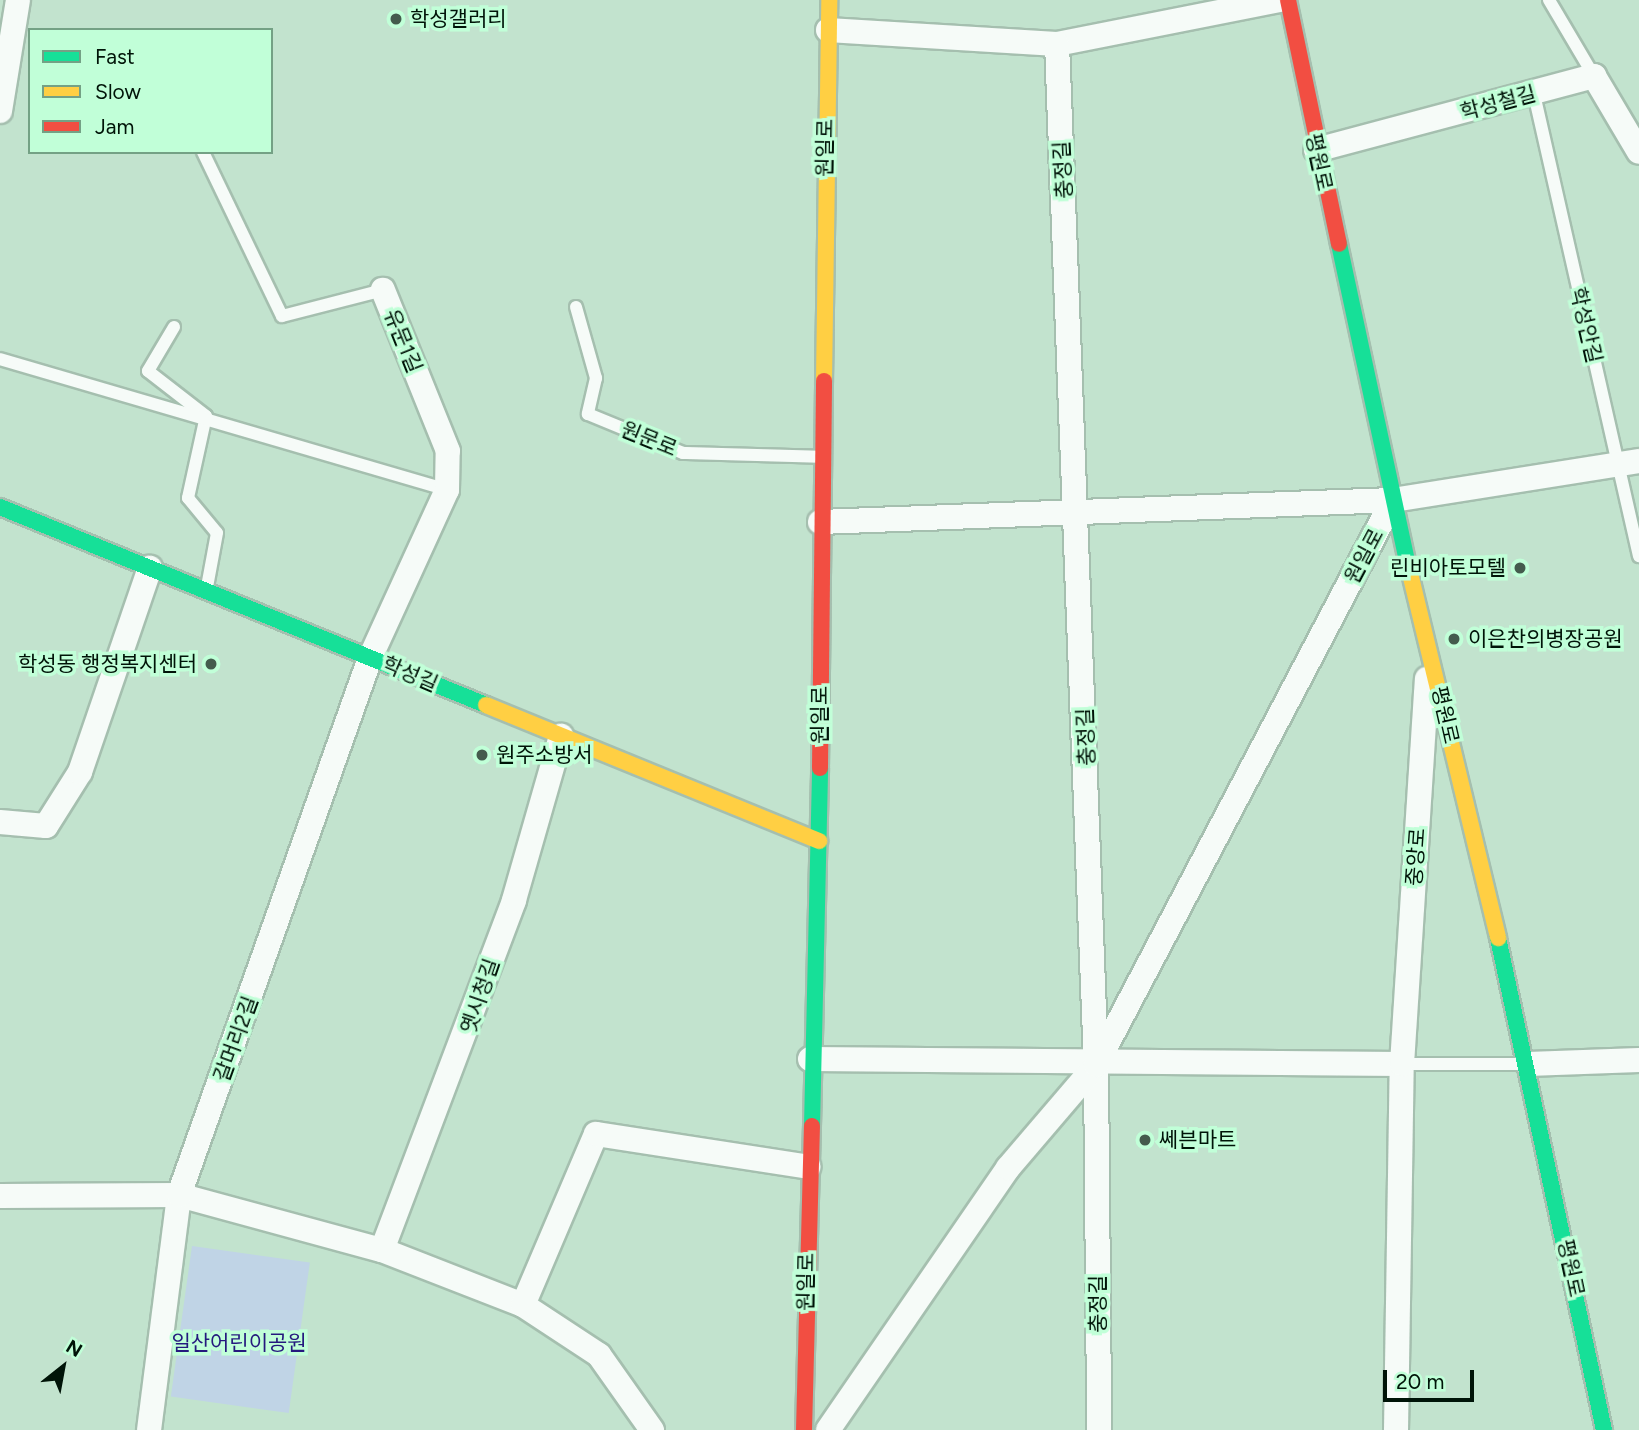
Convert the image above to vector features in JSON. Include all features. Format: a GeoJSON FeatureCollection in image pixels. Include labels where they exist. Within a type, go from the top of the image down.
{"type":"FeatureCollection","features":[{"type":"Feature","properties":{"kind":"main road","name":"원일로"},"geometry":{"type":"LineString","coordinates":[[804,1430],[810,1059],[820,841],[820,522],[829,0]]}},
{"type":"Feature","properties":{"kind":"main road","name":"평원로"},"geometry":{"type":"LineString","coordinates":[[1288,0],[1316,150],[1393,500],[1528,1064],[1604,1430]]}},
{"type":"Feature","properties":{"kind":"main road","name":"학성길"},"geometry":{"type":"LineString","coordinates":[[0,507],[820,841]]}},
{"type":"Feature","properties":{"kind":"street"},"geometry":{"type":"LineString","coordinates":[[828,30],[1058,44],[1280,0]]}},
{"type":"Feature","properties":{"kind":"street"},"geometry":{"type":"LineString","coordinates":[[0,111],[12,8]]}},
{"type":"Feature","properties":{"kind":"street","name":"충정길"},"geometry":{"type":"LineString","coordinates":[[1058,44],[1079,517],[1096,1065],[1099,1430]]}},
{"type":"Feature","properties":{"kind":"street"},"geometry":{"type":"LineString","coordinates":[[1594,76],[1639,152]]}},
{"type":"Feature","properties":{"kind":"street","name":"학성철길"},"geometry":{"type":"LineString","coordinates":[[1316,150],[1594,76]]}},
{"type":"Feature","properties":{"kind":"street","name":"유문1길"},"geometry":{"type":"LineString","coordinates":[[370,658],[447,490],[448,451],[383,290]]}},
{"type":"Feature","properties":{"kind":"street"},"geometry":{"type":"LineString","coordinates":[[820,522],[1079,517],[1393,500],[1628,462]]}},
{"type":"Feature","properties":{"kind":"street","name":"원일로"},"geometry":{"type":"LineString","coordinates":[[828,1430],[1007,1168],[1096,1065],[1393,500]]}},
{"type":"Feature","properties":{"kind":"street"},"geometry":{"type":"LineString","coordinates":[[0,822],[46,826],[80,772],[150,568]]}},
{"type":"Feature","properties":{"kind":"street","name":"중앙로"},"geometry":{"type":"LineString","coordinates":[[1396,1430],[1402,1064],[1429,649]]}},
{"type":"Feature","properties":{"kind":"street","name":"갈머리2길"},"geometry":{"type":"LineString","coordinates":[[149,1430],[179,1195],[370,658]]}},
{"type":"Feature","properties":{"kind":"street","name":"옛시청길"},"geometry":{"type":"LineString","coordinates":[[382,1250],[514,900],[561,736]]}},
{"type":"Feature","properties":{"kind":"street"},"geometry":{"type":"LineString","coordinates":[[810,1059],[1096,1065],[1402,1064]]}},
{"type":"Feature","properties":{"kind":"street"},"geometry":{"type":"LineString","coordinates":[[1528,1064],[1639,1060]]}},
{"type":"Feature","properties":{"kind":"street"},"geometry":{"type":"LineString","coordinates":[[523,1305],[596,1133],[808,1167]]}},
{"type":"Feature","properties":{"kind":"street"},"geometry":{"type":"LineString","coordinates":[[0,1196],[179,1195],[382,1250],[523,1305],[599,1355],[652,1430]]}},
{"type":"Feature","properties":{"kind":"lane"},"geometry":{"type":"LineString","coordinates":[[1549,0],[1594,76]]}},
{"type":"Feature","properties":{"kind":"lane","name":"학성안길"},"geometry":{"type":"LineString","coordinates":[[1534,94],[1628,462],[1639,556]]}},
{"type":"Feature","properties":{"kind":"lane","name":"유문1길"},"geometry":{"type":"LineString","coordinates":[[204,154],[282,316],[383,290]]}},
{"type":"Feature","properties":{"kind":"lane","name":"원문로"},"geometry":{"type":"LineString","coordinates":[[576,307],[596,377],[588,414],[683,453],[823,457]]}},
{"type":"Feature","properties":{"kind":"lane"},"geometry":{"type":"LineString","coordinates":[[174,327],[148,371],[206,416]]}},
{"type":"Feature","properties":{"kind":"lane"},"geometry":{"type":"LineString","coordinates":[[0,359],[206,416],[447,490]]}},
{"type":"Feature","properties":{"kind":"lane"},"geometry":{"type":"LineString","coordinates":[[206,416],[188,498],[217,533],[206,591]]}},
{"type":"Feature","properties":{"kind":"lane"},"geometry":{"type":"LineString","coordinates":[[1402,1064],[1528,1064]]}},
{"type":"Feature","properties":{"kind":"green space","name":"일산어린이공원"},"geometry":{"type":"Polygon","coordinates":[[[192,1246],[310,1263],[289,1413],[171,1397],[192,1246]]]}},
{"type":"Feature","properties":{"kind":"traffic: fast"},"geometry":{"type":"LineString","coordinates":[[1339,244],[1408,565]]}},
{"type":"Feature","properties":{"kind":"traffic: fast"},"geometry":{"type":"LineString","coordinates":[[0,507],[486,705]]}},
{"type":"Feature","properties":{"kind":"traffic: fast"},"geometry":{"type":"LineString","coordinates":[[812,1126],[820,768]]}},
{"type":"Feature","properties":{"kind":"traffic: fast"},"geometry":{"type":"LineString","coordinates":[[1498,938],[1604,1430]]}},
{"type":"Feature","properties":{"kind":"traffic: slow"},"geometry":{"type":"LineString","coordinates":[[824,381],[829,0]]}},
{"type":"Feature","properties":{"kind":"traffic: slow"},"geometry":{"type":"LineString","coordinates":[[1408,565],[1498,938]]}},
{"type":"Feature","properties":{"kind":"traffic: slow"},"geometry":{"type":"LineString","coordinates":[[486,705],[819,841]]}},
{"type":"Feature","properties":{"kind":"traffic: jam"},"geometry":{"type":"LineString","coordinates":[[1288,0],[1339,244]]}},
{"type":"Feature","properties":{"kind":"traffic: jam"},"geometry":{"type":"LineString","coordinates":[[820,768],[824,381]]}},
{"type":"Feature","properties":{"kind":"traffic: jam"},"geometry":{"type":"LineString","coordinates":[[804,1430],[812,1126]]}},
{"type":"Feature","properties":{"kind":"place","name":"학성갤러리"},"geometry":{"type":"Point","coordinates":[396,19]}},
{"type":"Feature","properties":{"kind":"place","name":"린비아토모텔"},"geometry":{"type":"Point","coordinates":[1520,568]}},
{"type":"Feature","properties":{"kind":"place","name":"이은찬의병장공원"},"geometry":{"type":"Point","coordinates":[1454,639]}},
{"type":"Feature","properties":{"kind":"place","name":"학성동 행정복지센터"},"geometry":{"type":"Point","coordinates":[211,664]}},
{"type":"Feature","properties":{"kind":"place","name":"원주소방서"},"geometry":{"type":"Point","coordinates":[482,755]}},
{"type":"Feature","properties":{"kind":"place","name":"쎄븐마트"},"geometry":{"type":"Point","coordinates":[1145,1140]}}]}
